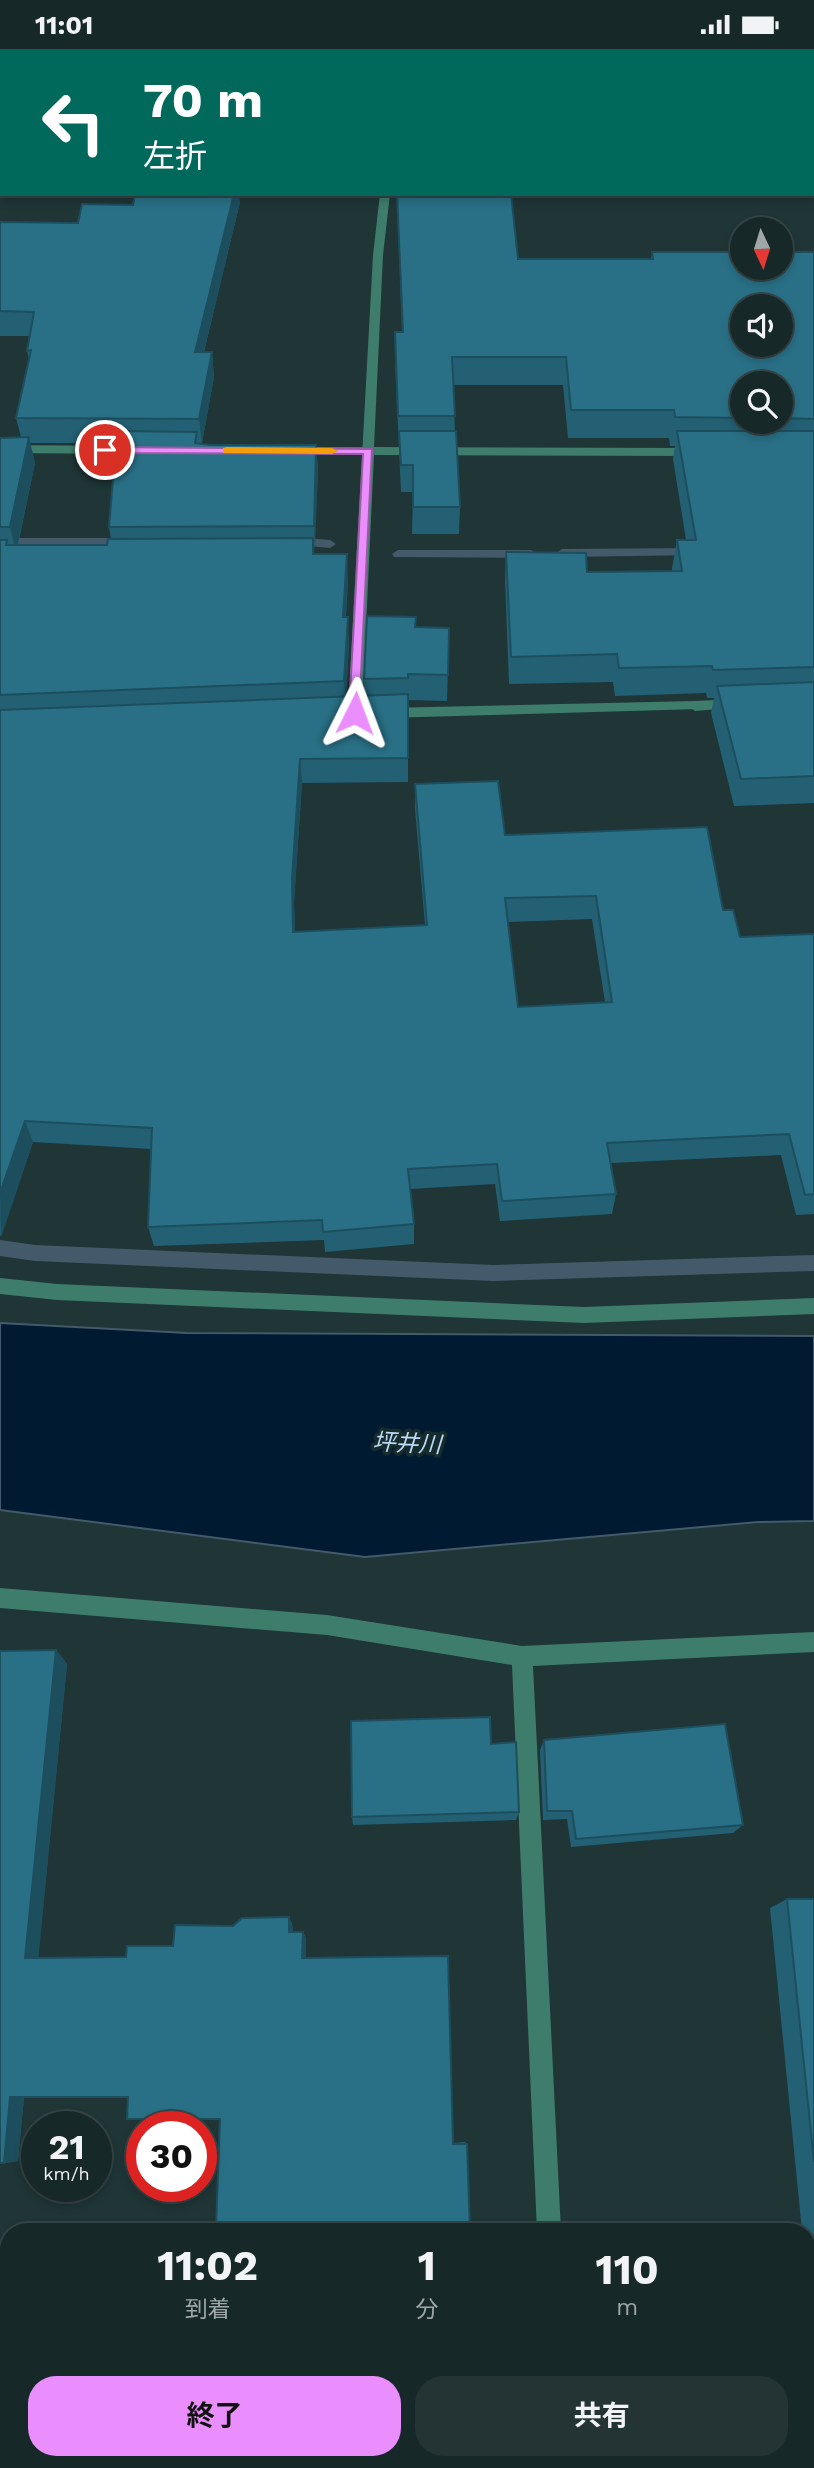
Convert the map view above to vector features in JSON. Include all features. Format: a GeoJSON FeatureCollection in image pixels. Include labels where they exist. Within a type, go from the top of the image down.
{"type":"FeatureCollection","features":[{"type":"Feature","properties":{"kind":"street"},"geometry":{"type":"LineString","coordinates":[[385,196],[378,255],[369,451],[357,557],[348,714],[748,704]]}},
{"type":"Feature","properties":{"kind":"street"},"geometry":{"type":"LineString","coordinates":[[0,449],[150,450]]}},
{"type":"Feature","properties":{"kind":"street"},"geometry":{"type":"LineString","coordinates":[[287,451],[717,453]]}},
{"type":"Feature","properties":{"kind":"street"},"geometry":{"type":"LineString","coordinates":[[0,1286],[71,1293],[584,1315],[814,1306]]}},
{"type":"Feature","properties":{"kind":"street"},"geometry":{"type":"LineString","coordinates":[[0,1598],[327,1625],[522,1655],[814,1642]]}},
{"type":"Feature","properties":{"kind":"street"},"geometry":{"type":"LineString","coordinates":[[522,1655],[550,2223]]}},
{"type":"Feature","properties":{"kind":"water","name":"坪井川"},"geometry":{"type":"Polygon","coordinates":[[[0,1323],[187,1333],[814,1336],[814,1521],[758,1522],[365,1557],[0,1510],[0,1323]]]}},
{"type":"Feature","properties":{"kind":"building"},"geometry":{"type":"Polygon","coordinates":[[[135,196],[234,196],[195,352],[212,352],[199,419],[16,418],[31,350],[27,351],[34,312],[0,311],[0,222],[78,223],[82,204],[133,205],[135,196]]]}},
{"type":"Feature","properties":{"kind":"building"},"geometry":{"type":"Polygon","coordinates":[[[397,196],[511,196],[518,259],[653,259],[652,252],[730,252],[730,280],[793,280],[793,252],[814,252],[814,419],[793,418],[793,371],[730,371],[730,418],[675,417],[674,410],[571,410],[566,357],[452,357],[455,416],[398,416],[395,332],[403,332],[397,196]]]}},
{"type":"Feature","properties":{"kind":"building"},"geometry":{"type":"Polygon","coordinates":[[[117,431],[197,432],[195,443],[210,445],[316,445],[314,526],[109,527],[117,431]]]}},
{"type":"Feature","properties":{"kind":"building"},"geometry":{"type":"Polygon","coordinates":[[[399,431],[456,431],[460,507],[413,507],[413,465],[401,465],[399,431]]]}},
{"type":"Feature","properties":{"kind":"building"},"geometry":{"type":"Polygon","coordinates":[[[677,431],[793,434],[793,431],[814,431],[814,667],[713,670],[712,666],[619,668],[617,654],[511,657],[506,552],[586,553],[587,572],[682,571],[677,540],[696,540],[677,431]]]}},
{"type":"Feature","properties":{"kind":"building"},"geometry":{"type":"Polygon","coordinates":[[[29,437],[10,527],[0,527],[0,438],[29,437]]]}},
{"type":"Feature","properties":{"kind":"building"},"geometry":{"type":"Polygon","coordinates":[[[313,538],[313,554],[347,554],[343,617],[348,617],[344,681],[0,695],[0,540],[7,540],[6,545],[107,545],[108,539],[313,538]]]}},
{"type":"Feature","properties":{"kind":"building"},"geometry":{"type":"Polygon","coordinates":[[[367,616],[416,617],[415,627],[449,628],[448,675],[408,674],[408,678],[364,679],[367,616]]]}},
{"type":"Feature","properties":{"kind":"building"},"geometry":{"type":"Polygon","coordinates":[[[814,682],[814,776],[741,779],[717,686],[814,682]]]}},
{"type":"Feature","properties":{"kind":"building"},"geometry":{"type":"Polygon","coordinates":[[[408,694],[408,758],[300,759],[292,879],[293,932],[427,925],[415,784],[498,781],[505,835],[707,827],[723,910],[733,910],[740,937],[814,934],[814,1194],[805,1195],[789,1134],[607,1143],[616,1194],[502,1201],[497,1164],[408,1169],[414,1224],[323,1232],[322,1220],[148,1227],[152,1128],[25,1121],[0,1193],[0,710],[408,694]],[[596,896],[505,898],[518,1007],[612,1002],[596,896]]]}},
{"type":"Feature","properties":{"kind":"building"},"geometry":{"type":"Polygon","coordinates":[[[56,1650],[25,1958],[126,1957],[127,1946],[173,1946],[175,1925],[233,1926],[242,1918],[289,1917],[289,1932],[303,1932],[302,1958],[448,1956],[453,2144],[467,2144],[470,2223],[216,2223],[220,2119],[217,2119],[217,2111],[127,2111],[128,2097],[10,2097],[4,2163],[0,2163],[0,1651],[56,1650]]]}},
{"type":"Feature","properties":{"kind":"building"},"geometry":{"type":"Polygon","coordinates":[[[490,1717],[491,1744],[516,1742],[519,1812],[352,1817],[351,1721],[490,1717]]]}},
{"type":"Feature","properties":{"kind":"building"},"geometry":{"type":"Polygon","coordinates":[[[725,1724],[743,1825],[576,1839],[572,1811],[547,1811],[544,1740],[725,1724]]]}},
{"type":"Feature","properties":{"kind":"building"},"geometry":{"type":"Polygon","coordinates":[[[787,1899],[814,1899],[814,2162],[787,1899]]]}},
{"type":"Feature","properties":{"kind":"waterway"},"geometry":{"type":"LineString","coordinates":[[292,541],[330,544]]}},
{"type":"Feature","properties":{"kind":"waterway"},"geometry":{"type":"LineString","coordinates":[[0,542],[131,542]]}},
{"type":"Feature","properties":{"kind":"waterway"},"geometry":{"type":"LineString","coordinates":[[562,553],[699,552]]}},
{"type":"Feature","properties":{"kind":"waterway"},"geometry":{"type":"LineString","coordinates":[[398,554],[531,554]]}},
{"type":"Feature","properties":{"kind":"waterway"},"geometry":{"type":"LineString","coordinates":[[0,1248],[35,1253],[493,1273],[814,1263]]}},
{"type":"Feature","properties":{"kind":"slow traffic"},"geometry":{"type":"LineString","coordinates":[[227,450],[332,451]]}},
{"type":"Feature","properties":{"kind":"route"},"geometry":{"type":"LineString","coordinates":[[105,450],[369,451],[355,713]]}}]}
